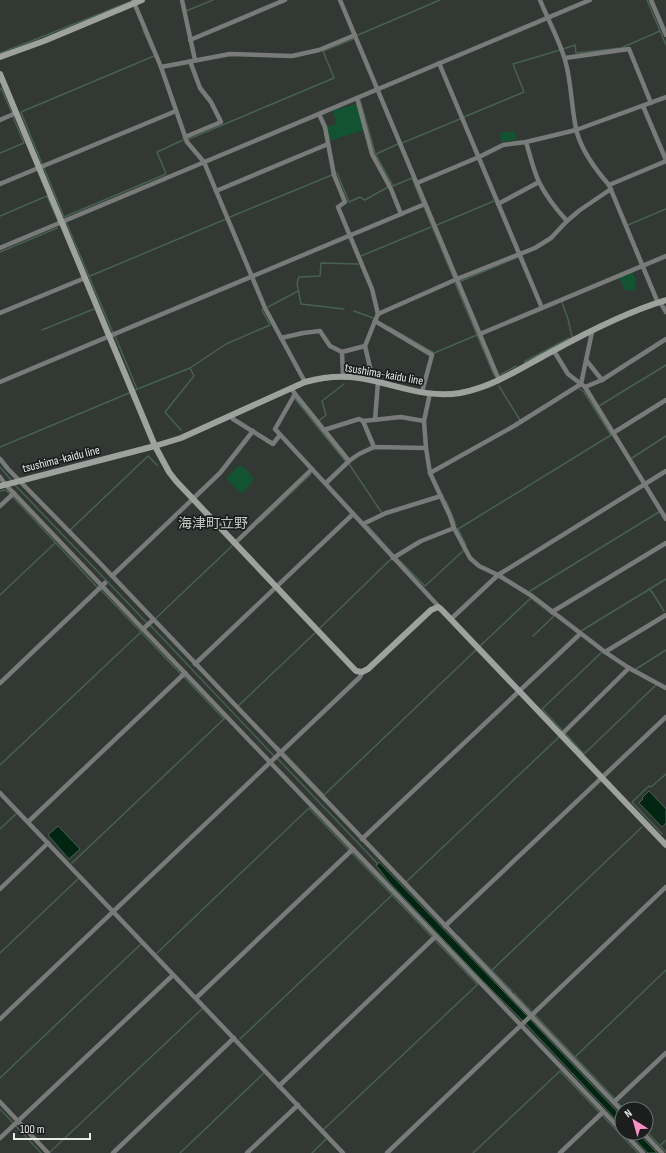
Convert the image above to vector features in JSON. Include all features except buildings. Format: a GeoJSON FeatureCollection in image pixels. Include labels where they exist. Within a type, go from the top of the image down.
{"type":"FeatureCollection","features":[{"type":"Feature","properties":{"kind":"street"},"geometry":{"type":"LineString","coordinates":[[0,57],[44,41],[134,2],[142,0]]}},
{"type":"Feature","properties":{"kind":"street"},"geometry":{"type":"LineString","coordinates":[[182,0],[193,60],[200,88],[221,122],[185,137]]}},
{"type":"Feature","properties":{"kind":"street"},"geometry":{"type":"LineString","coordinates":[[190,40],[285,0]]}},
{"type":"Feature","properties":{"kind":"street"},"geometry":{"type":"LineString","coordinates":[[340,0],[499,380]]}},
{"type":"Feature","properties":{"kind":"street"},"geometry":{"type":"LineString","coordinates":[[540,0],[565,58],[569,74],[576,130],[586,156],[596,171],[610,187],[642,266],[666,312]]}},
{"type":"Feature","properties":{"kind":"street"},"geometry":{"type":"LineString","coordinates":[[0,248],[590,0]]}},
{"type":"Feature","properties":{"kind":"street"},"geometry":{"type":"LineString","coordinates":[[651,0],[666,35]]}},
{"type":"Feature","properties":{"kind":"street"},"geometry":{"type":"LineString","coordinates":[[134,2],[161,67],[187,142],[204,162],[265,308],[305,382]]}},
{"type":"Feature","properties":{"kind":"street"},"geometry":{"type":"LineString","coordinates":[[161,67],[230,54],[292,56],[319,50],[355,35]]}},
{"type":"Feature","properties":{"kind":"street"},"geometry":{"type":"LineString","coordinates":[[565,58],[629,49],[651,103]]}},
{"type":"Feature","properties":{"kind":"street"},"geometry":{"type":"LineString","coordinates":[[439,63],[542,308]]}},
{"type":"Feature","properties":{"kind":"street"},"geometry":{"type":"LineString","coordinates":[[0,74],[155,446],[169,472],[353,667],[362,672]]}},
{"type":"Feature","properties":{"kind":"street"},"geometry":{"type":"LineString","coordinates":[[417,183],[479,157],[503,145],[526,142],[576,130],[666,97]]}},
{"type":"Feature","properties":{"kind":"street"},"geometry":{"type":"LineString","coordinates":[[357,98],[372,154],[391,189],[402,214]]}},
{"type":"Feature","properties":{"kind":"street"},"geometry":{"type":"LineString","coordinates":[[378,314],[457,279],[519,253],[535,248],[551,238],[566,221],[610,187],[666,161],[643,106]]}},
{"type":"Feature","properties":{"kind":"street"},"geometry":{"type":"LineString","coordinates":[[0,184],[176,111]]}},
{"type":"Feature","properties":{"kind":"street"},"geometry":{"type":"LineString","coordinates":[[0,120],[16,113]]}},
{"type":"Feature","properties":{"kind":"street"},"geometry":{"type":"LineString","coordinates":[[319,114],[325,127],[334,175],[345,202],[338,207],[372,289],[378,314],[365,346],[376,381],[375,420]]}},
{"type":"Feature","properties":{"kind":"street"},"geometry":{"type":"LineString","coordinates":[[526,142],[539,182],[566,221]]}},
{"type":"Feature","properties":{"kind":"street"},"geometry":{"type":"LineString","coordinates":[[216,191],[328,144]]}},
{"type":"Feature","properties":{"kind":"street"},"geometry":{"type":"LineString","coordinates":[[498,204],[539,182]]}},
{"type":"Feature","properties":{"kind":"street"},"geometry":{"type":"LineString","coordinates":[[0,382],[425,204]]}},
{"type":"Feature","properties":{"kind":"street"},"geometry":{"type":"LineString","coordinates":[[480,334],[666,256]]}},
{"type":"Feature","properties":{"kind":"street"},"geometry":{"type":"LineString","coordinates":[[0,313],[85,278]]}},
{"type":"Feature","properties":{"kind":"street","name":"tsushima-kaidu line"},"geometry":{"type":"LineString","coordinates":[[2,485],[181,438],[305,382],[327,377],[343,376],[376,381],[430,393],[458,393],[484,387],[640,308],[661,302]]}},
{"type":"Feature","properties":{"kind":"street"},"geometry":{"type":"LineString","coordinates":[[375,321],[432,354],[422,392]]}},
{"type":"Feature","properties":{"kind":"street"},"geometry":{"type":"LineString","coordinates":[[281,338],[320,331],[327,344],[342,352],[365,346]]}},
{"type":"Feature","properties":{"kind":"street"},"geometry":{"type":"LineString","coordinates":[[583,386],[586,360],[592,332]]}},
{"type":"Feature","properties":{"kind":"street"},"geometry":{"type":"LineString","coordinates":[[430,473],[583,386],[602,380],[666,339]]}},
{"type":"Feature","properties":{"kind":"street"},"geometry":{"type":"LineString","coordinates":[[554,351],[568,374],[583,386],[666,519]]}},
{"type":"Feature","properties":{"kind":"street"},"geometry":{"type":"LineString","coordinates":[[342,352],[343,376]]}},
{"type":"Feature","properties":{"kind":"street"},"geometry":{"type":"LineString","coordinates":[[586,360],[602,380]]}},
{"type":"Feature","properties":{"kind":"street"},"geometry":{"type":"LineString","coordinates":[[291,388],[349,461]]}},
{"type":"Feature","properties":{"kind":"street"},"geometry":{"type":"LineString","coordinates":[[430,393],[424,421],[430,473],[454,528],[470,558],[479,566],[498,575],[532,596],[580,634],[629,668],[665,687]]}},
{"type":"Feature","properties":{"kind":"street"},"geometry":{"type":"LineString","coordinates":[[295,394],[275,429],[393,558],[666,845]]}},
{"type":"Feature","properties":{"kind":"street"},"geometry":{"type":"LineString","coordinates":[[613,433],[666,400]]}},
{"type":"Feature","properties":{"kind":"street"},"geometry":{"type":"LineString","coordinates":[[231,416],[233,419],[273,444],[280,435]]}},
{"type":"Feature","properties":{"kind":"street"},"geometry":{"type":"LineString","coordinates":[[324,430],[359,419],[363,421],[401,417],[424,421]]}},
{"type":"Feature","properties":{"kind":"street"},"geometry":{"type":"LineString","coordinates":[[363,421],[374,447]]}},
{"type":"Feature","properties":{"kind":"street"},"geometry":{"type":"LineString","coordinates":[[112,576],[220,473],[253,431]]}},
{"type":"Feature","properties":{"kind":"street"},"geometry":{"type":"LineString","coordinates":[[326,483],[358,454],[374,447],[426,448]]}},
{"type":"Feature","properties":{"kind":"street"},"geometry":{"type":"LineString","coordinates":[[0,459],[18,481],[112,576],[152,621],[614,1102]]}},
{"type":"Feature","properties":{"kind":"street"},"geometry":{"type":"LineString","coordinates":[[235,543],[312,469]]}},
{"type":"Feature","properties":{"kind":"street"},"geometry":{"type":"LineString","coordinates":[[451,619],[498,575],[666,471]]}},
{"type":"Feature","properties":{"kind":"street"},"geometry":{"type":"LineString","coordinates":[[0,477],[2,485],[14,493],[104,584],[185,673],[522,1024],[614,1123]]}},
{"type":"Feature","properties":{"kind":"street"},"geometry":{"type":"LineString","coordinates":[[0,506],[14,493]]}},
{"type":"Feature","properties":{"kind":"street"},"geometry":{"type":"LineString","coordinates":[[363,524],[386,513],[441,496]]}},
{"type":"Feature","properties":{"kind":"street"},"geometry":{"type":"LineString","coordinates":[[194,664],[353,514]]}},
{"type":"Feature","properties":{"kind":"street"},"geometry":{"type":"LineString","coordinates":[[393,558],[421,542],[454,528]]}},
{"type":"Feature","properties":{"kind":"street"},"geometry":{"type":"LineString","coordinates":[[552,612],[666,542]]}},
{"type":"Feature","properties":{"kind":"street"},"geometry":{"type":"LineString","coordinates":[[0,683],[104,584]]}},
{"type":"Feature","properties":{"kind":"street"},"geometry":{"type":"LineString","coordinates":[[0,1019],[360,677],[362,672],[368,669],[431,610],[438,607],[441,609]]}},
{"type":"Feature","properties":{"kind":"street"},"geometry":{"type":"LineString","coordinates":[[605,652],[666,615]]}},
{"type":"Feature","properties":{"kind":"street"},"geometry":{"type":"LineString","coordinates":[[145,628],[152,621]]}},
{"type":"Feature","properties":{"kind":"street"},"geometry":{"type":"LineString","coordinates":[[362,839],[580,634]]}},
{"type":"Feature","properties":{"kind":"street"},"geometry":{"type":"LineString","coordinates":[[561,735],[629,668]]}},
{"type":"Feature","properties":{"kind":"street"},"geometry":{"type":"LineString","coordinates":[[28,822],[185,673]]}},
{"type":"Feature","properties":{"kind":"street"},"geometry":{"type":"LineString","coordinates":[[445,926],[666,717]]}},
{"type":"Feature","properties":{"kind":"street"},"geometry":{"type":"LineString","coordinates":[[0,793],[343,1153]]}},
{"type":"Feature","properties":{"kind":"street"},"geometry":{"type":"LineString","coordinates":[[0,889],[48,843]]}},
{"type":"Feature","properties":{"kind":"street"},"geometry":{"type":"LineString","coordinates":[[196,998],[353,849]]}},
{"type":"Feature","properties":{"kind":"street"},"geometry":{"type":"LineString","coordinates":[[387,1153],[666,887]]}},
{"type":"Feature","properties":{"kind":"street"},"geometry":{"type":"LineString","coordinates":[[279,1086],[436,936]]}},
{"type":"Feature","properties":{"kind":"street"},"geometry":{"type":"LineString","coordinates":[[0,1138],[173,975]]}},
{"type":"Feature","properties":{"kind":"street"},"geometry":{"type":"LineString","coordinates":[[113,1153],[234,1038]]}},
{"type":"Feature","properties":{"kind":"street"},"geometry":{"type":"LineString","coordinates":[[615,1101],[666,1053]]}},
{"type":"Feature","properties":{"kind":"street"},"geometry":{"type":"LineString","coordinates":[[0,1102],[16,1124],[48,1153]]}},
{"type":"Feature","properties":{"kind":"street"},"geometry":{"type":"LineString","coordinates":[[247,1153],[298,1105]]}},
{"type":"Feature","properties":{"kind":"street"},"geometry":{"type":"LineString","coordinates":[[560,1153],[603,1112]]}},
{"type":"Feature","properties":{"kind":"street"},"geometry":{"type":"LineString","coordinates":[[632,1141],[643,1153]]}},
{"type":"Feature","properties":{"kind":"street"},"geometry":{"type":"LineString","coordinates":[[651,1141],[662,1153]]}},
{"type":"Feature","properties":{"kind":"shaded area"},"geometry":{"type":"Polygon","coordinates":[[[357,104],[364,130],[329,141],[327,127],[336,124],[333,110],[357,104]]]}},
{"type":"Feature","properties":{"kind":"shaded area"},"geometry":{"type":"Polygon","coordinates":[[[515,131],[516,140],[501,142],[500,133],[515,131]]]}},
{"type":"Feature","properties":{"kind":"shaded area"},"geometry":{"type":"Polygon","coordinates":[[[632,272],[636,279],[635,291],[625,290],[619,278],[632,272]]]}},
{"type":"Feature","properties":{"kind":"shaded area"},"geometry":{"type":"Polygon","coordinates":[[[240,465],[246,469],[254,480],[242,494],[226,478],[240,465]]]}},
{"type":"Feature","properties":{"kind":"shaded area"},"geometry":{"type":"Polygon","coordinates":[[[649,791],[666,809],[666,823],[662,827],[639,803],[649,791]]]}},
{"type":"Feature","properties":{"kind":"shaded area"},"geometry":{"type":"Polygon","coordinates":[[[58,826],[80,849],[69,859],[48,835],[58,826]]]}},
{"type":"Feature","properties":{"kind":"shaded area"},"geometry":{"type":"Polygon","coordinates":[[[379,862],[526,1015],[614,1108],[614,1118],[389,882],[376,865],[379,862]]]}},
{"type":"Feature","properties":{"kind":"shaded area"},"geometry":{"type":"Polygon","coordinates":[[[637,1141],[646,1141],[654,1150],[655,1149],[657,1153],[648,1153],[637,1141]]]}},
{"type":"Feature","properties":{"kind":"waterway"},"geometry":{"type":"LineString","coordinates":[[186,11],[213,0]]}},
{"type":"Feature","properties":{"kind":"waterway"},"geometry":{"type":"LineString","coordinates":[[358,35],[440,0]]}},
{"type":"Feature","properties":{"kind":"waterway"},"geometry":{"type":"LineString","coordinates":[[647,0],[666,45]]}},
{"type":"Feature","properties":{"kind":"waterway"},"geometry":{"type":"LineString","coordinates":[[0,53],[129,2]]}},
{"type":"Feature","properties":{"kind":"waterway"},"geometry":{"type":"LineString","coordinates":[[143,30],[152,50]]}},
{"type":"Feature","properties":{"kind":"waterway"},"geometry":{"type":"LineString","coordinates":[[563,49],[575,45],[576,53],[621,48],[660,31]]}},
{"type":"Feature","properties":{"kind":"waterway"},"geometry":{"type":"LineString","coordinates":[[189,139],[334,78],[323,51],[353,39]]}},
{"type":"Feature","properties":{"kind":"waterway"},"geometry":{"type":"LineString","coordinates":[[464,117],[524,92],[513,64],[560,50]]}},
{"type":"Feature","properties":{"kind":"waterway"},"geometry":{"type":"LineString","coordinates":[[42,164],[21,112],[154,56]]}},
{"type":"Feature","properties":{"kind":"waterway"},"geometry":{"type":"LineString","coordinates":[[0,89],[1,88],[12,113]]}},
{"type":"Feature","properties":{"kind":"waterway"},"geometry":{"type":"LineString","coordinates":[[360,100],[375,153],[393,186],[412,178],[422,203]]}},
{"type":"Feature","properties":{"kind":"waterway"},"geometry":{"type":"LineString","coordinates":[[0,153],[24,143],[13,117]]}},
{"type":"Feature","properties":{"kind":"waterway"},"geometry":{"type":"LineString","coordinates":[[402,143],[460,119]]}},
{"type":"Feature","properties":{"kind":"waterway"},"geometry":{"type":"LineString","coordinates":[[44,168],[64,217],[166,174],[157,152],[183,140]]}},
{"type":"Feature","properties":{"kind":"waterway"},"geometry":{"type":"LineString","coordinates":[[376,154],[398,144]]}},
{"type":"Feature","properties":{"kind":"waterway"},"geometry":{"type":"LineString","coordinates":[[335,173],[337,173],[349,202],[360,197],[365,200],[388,187]]}},
{"type":"Feature","properties":{"kind":"waterway"},"geometry":{"type":"LineString","coordinates":[[230,217],[332,175]]}},
{"type":"Feature","properties":{"kind":"waterway"},"geometry":{"type":"LineString","coordinates":[[0,216],[47,196],[58,221]]}},
{"type":"Feature","properties":{"kind":"waterway"},"geometry":{"type":"LineString","coordinates":[[437,225],[494,201]]}},
{"type":"Feature","properties":{"kind":"waterway"},"geometry":{"type":"LineString","coordinates":[[424,207],[454,279]]}},
{"type":"Feature","properties":{"kind":"waterway"},"geometry":{"type":"LineString","coordinates":[[628,225],[666,209]]}},
{"type":"Feature","properties":{"kind":"waterway"},"geometry":{"type":"LineString","coordinates":[[90,276],[226,219]]}},
{"type":"Feature","properties":{"kind":"waterway"},"geometry":{"type":"LineString","coordinates":[[66,222],[113,333]]}},
{"type":"Feature","properties":{"kind":"waterway"},"geometry":{"type":"LineString","coordinates":[[361,256],[431,227]]}},
{"type":"Feature","properties":{"kind":"waterway"},"geometry":{"type":"LineString","coordinates":[[0,252],[57,228]]}},
{"type":"Feature","properties":{"kind":"waterway"},"geometry":{"type":"LineString","coordinates":[[461,281],[518,257]]}},
{"type":"Feature","properties":{"kind":"waterway"},"geometry":{"type":"LineString","coordinates":[[344,309],[301,304],[297,283],[299,277],[320,276],[321,263],[358,264]]}},
{"type":"Feature","properties":{"kind":"waterway"},"geometry":{"type":"LineString","coordinates":[[455,283],[494,375]]}},
{"type":"Feature","properties":{"kind":"waterway"},"geometry":{"type":"LineString","coordinates":[[268,307],[298,291]]}},
{"type":"Feature","properties":{"kind":"waterway"},"geometry":{"type":"LineString","coordinates":[[562,302],[572,337]]}},
{"type":"Feature","properties":{"kind":"waterway"},"geometry":{"type":"LineString","coordinates":[[42,330],[94,309]]}},
{"type":"Feature","properties":{"kind":"waterway"},"geometry":{"type":"LineString","coordinates":[[135,390],[190,368],[226,344],[270,325],[262,310],[263,309]]}},
{"type":"Feature","properties":{"kind":"waterway"},"geometry":{"type":"LineString","coordinates":[[354,311],[373,318]]}},
{"type":"Feature","properties":{"kind":"waterway"},"geometry":{"type":"LineString","coordinates":[[389,327],[434,353],[477,335]]}},
{"type":"Feature","properties":{"kind":"waterway"},"geometry":{"type":"LineString","coordinates":[[115,336],[137,389]]}},
{"type":"Feature","properties":{"kind":"waterway"},"geometry":{"type":"LineString","coordinates":[[524,362],[569,338]]}},
{"type":"Feature","properties":{"kind":"waterway"},"geometry":{"type":"LineString","coordinates":[[599,406],[666,365]]}},
{"type":"Feature","properties":{"kind":"waterway"},"geometry":{"type":"LineString","coordinates":[[500,375],[516,366]]}},
{"type":"Feature","properties":{"kind":"waterway"},"geometry":{"type":"LineString","coordinates":[[181,430],[165,412],[194,376],[190,368]]}},
{"type":"Feature","properties":{"kind":"waterway"},"geometry":{"type":"LineString","coordinates":[[319,421],[326,415],[322,401],[344,384]]}},
{"type":"Feature","properties":{"kind":"waterway"},"geometry":{"type":"LineString","coordinates":[[499,386],[520,420]]}},
{"type":"Feature","properties":{"kind":"waterway"},"geometry":{"type":"LineString","coordinates":[[466,545],[458,529],[611,435],[584,392],[580,389]]}},
{"type":"Feature","properties":{"kind":"waterway"},"geometry":{"type":"LineString","coordinates":[[0,447],[129,393]]}},
{"type":"Feature","properties":{"kind":"waterway"},"geometry":{"type":"LineString","coordinates":[[295,399],[346,462]]}},
{"type":"Feature","properties":{"kind":"waterway"},"geometry":{"type":"LineString","coordinates":[[632,458],[666,436]]}},
{"type":"Feature","properties":{"kind":"waterway"},"geometry":{"type":"LineString","coordinates":[[71,531],[70,530],[148,456],[157,465]]}},
{"type":"Feature","properties":{"kind":"waterway"},"geometry":{"type":"LineString","coordinates":[[349,464],[382,513]]}},
{"type":"Feature","properties":{"kind":"waterway"},"geometry":{"type":"LineString","coordinates":[[0,467],[12,481]]}},
{"type":"Feature","properties":{"kind":"waterway"},"geometry":{"type":"LineString","coordinates":[[260,522],[311,474]]}},
{"type":"Feature","properties":{"kind":"waterway"},"geometry":{"type":"LineString","coordinates":[[14,484],[147,623]]}},
{"type":"Feature","properties":{"kind":"waterway"},"geometry":{"type":"LineString","coordinates":[[0,491],[6,490],[10,494]]}},
{"type":"Feature","properties":{"kind":"waterway"},"geometry":{"type":"LineString","coordinates":[[13,497],[97,587]]}},
{"type":"Feature","properties":{"kind":"waterway"},"geometry":{"type":"LineString","coordinates":[[446,501],[456,525]]}},
{"type":"Feature","properties":{"kind":"waterway"},"geometry":{"type":"LineString","coordinates":[[530,591],[659,512]]}},
{"type":"Feature","properties":{"kind":"waterway"},"geometry":{"type":"LineString","coordinates":[[368,526],[394,555]]}},
{"type":"Feature","properties":{"kind":"waterway"},"geometry":{"type":"LineString","coordinates":[[0,595],[55,543]]}},
{"type":"Feature","properties":{"kind":"waterway"},"geometry":{"type":"LineString","coordinates":[[155,619],[232,546]]}},
{"type":"Feature","properties":{"kind":"waterway"},"geometry":{"type":"LineString","coordinates":[[397,558],[425,586],[463,551]]}},
{"type":"Feature","properties":{"kind":"waterway"},"geometry":{"type":"LineString","coordinates":[[320,628],[391,559]]}},
{"type":"Feature","properties":{"kind":"waterway"},"geometry":{"type":"LineString","coordinates":[[581,631],[666,579]]}},
{"type":"Feature","properties":{"kind":"waterway"},"geometry":{"type":"LineString","coordinates":[[649,589],[664,611]]}},
{"type":"Feature","properties":{"kind":"waterway"},"geometry":{"type":"LineString","coordinates":[[101,590],[181,674]]}},
{"type":"Feature","properties":{"kind":"waterway"},"geometry":{"type":"LineString","coordinates":[[480,646],[531,598],[554,616],[533,636]]}},
{"type":"Feature","properties":{"kind":"waterway"},"geometry":{"type":"LineString","coordinates":[[150,625],[274,756]]}},
{"type":"Feature","properties":{"kind":"waterway"},"geometry":{"type":"LineString","coordinates":[[0,765],[141,632]]}},
{"type":"Feature","properties":{"kind":"waterway"},"geometry":{"type":"LineString","coordinates":[[238,706],[315,633]]}},
{"type":"Feature","properties":{"kind":"waterway"},"geometry":{"type":"LineString","coordinates":[[324,795],[476,650]]}},
{"type":"Feature","properties":{"kind":"waterway"},"geometry":{"type":"LineString","coordinates":[[636,669],[666,650]]}},
{"type":"Feature","properties":{"kind":"waterway"},"geometry":{"type":"LineString","coordinates":[[562,730],[542,709],[601,653]]}},
{"type":"Feature","properties":{"kind":"waterway"},"geometry":{"type":"LineString","coordinates":[[184,677],[224,719]]}},
{"type":"Feature","properties":{"kind":"waterway"},"geometry":{"type":"LineString","coordinates":[[565,733],[584,754],[656,685]]}},
{"type":"Feature","properties":{"kind":"waterway"},"geometry":{"type":"LineString","coordinates":[[72,863],[225,718]]}},
{"type":"Feature","properties":{"kind":"waterway"},"geometry":{"type":"LineString","coordinates":[[406,882],[559,737]]}},
{"type":"Feature","properties":{"kind":"waterway"},"geometry":{"type":"LineString","coordinates":[[277,746],[280,749]]}},
{"type":"Feature","properties":{"kind":"waterway"},"geometry":{"type":"LineString","coordinates":[[284,753],[323,794]]}},
{"type":"Feature","properties":{"kind":"waterway"},"geometry":{"type":"LineString","coordinates":[[277,758],[378,864]]}},
{"type":"Feature","properties":{"kind":"waterway"},"geometry":{"type":"LineString","coordinates":[[662,834],[632,802],[649,786],[651,787],[666,774]]}},
{"type":"Feature","properties":{"kind":"waterway"},"geometry":{"type":"LineString","coordinates":[[157,953],[309,808],[349,850]]}},
{"type":"Feature","properties":{"kind":"waterway"},"geometry":{"type":"LineString","coordinates":[[0,829],[16,814]]}},
{"type":"Feature","properties":{"kind":"waterway"},"geometry":{"type":"LineString","coordinates":[[492,970],[642,827]]}},
{"type":"Feature","properties":{"kind":"waterway"},"geometry":{"type":"LineString","coordinates":[[352,853],[432,937]]}},
{"type":"Feature","properties":{"kind":"waterway"},"geometry":{"type":"LineString","coordinates":[[0,953],[78,879]]}},
{"type":"Feature","properties":{"kind":"waterway"},"geometry":{"type":"LineString","coordinates":[[240,1039],[392,895]]}},
{"type":"Feature","properties":{"kind":"waterway"},"geometry":{"type":"LineString","coordinates":[[459,937],[512,991]]}},
{"type":"Feature","properties":{"kind":"waterway"},"geometry":{"type":"LineString","coordinates":[[435,940],[477,984]]}},
{"type":"Feature","properties":{"kind":"waterway"},"geometry":{"type":"LineString","coordinates":[[0,1078],[141,944]]}},
{"type":"Feature","properties":{"kind":"waterway"},"geometry":{"type":"LineString","coordinates":[[575,1057],[666,970]]}},
{"type":"Feature","properties":{"kind":"waterway"},"geometry":{"type":"LineString","coordinates":[[324,1129],[478,984]]}},
{"type":"Feature","properties":{"kind":"waterway"},"geometry":{"type":"LineString","coordinates":[[514,993],[531,1011]]}},
{"type":"Feature","properties":{"kind":"waterway"},"geometry":{"type":"LineString","coordinates":[[50,1152],[202,1009]]}},
{"type":"Feature","properties":{"kind":"waterway"},"geometry":{"type":"LineString","coordinates":[[535,1015],[615,1099]]}},
{"type":"Feature","properties":{"kind":"waterway"},"geometry":{"type":"LineString","coordinates":[[473,1153],[560,1071],[599,1112]]}},
{"type":"Feature","properties":{"kind":"waterway"},"geometry":{"type":"LineString","coordinates":[[180,1153],[264,1073]]}},
{"type":"Feature","properties":{"kind":"waterway"},"geometry":{"type":"LineString","coordinates":[[0,1109],[41,1153]]}},
{"type":"Feature","properties":{"kind":"waterway"},"geometry":{"type":"LineString","coordinates":[[603,1116],[638,1153]]}},
{"type":"Feature","properties":{"kind":"waterway"},"geometry":{"type":"LineString","coordinates":[[312,1153],[326,1139]]}},
{"type":"Feature","properties":{"kind":"waterway"},"geometry":{"type":"LineString","coordinates":[[654,1139],[666,1152]]}},
{"type":"Feature","properties":{"kind":"waterway"},"geometry":{"type":"LineString","coordinates":[[660,1146],[666,1140]]}},
{"type":"Feature","properties":{"kind":"district","name":"海津町立野"},"geometry":{"type":"Point","coordinates":[213,523]}}]}
